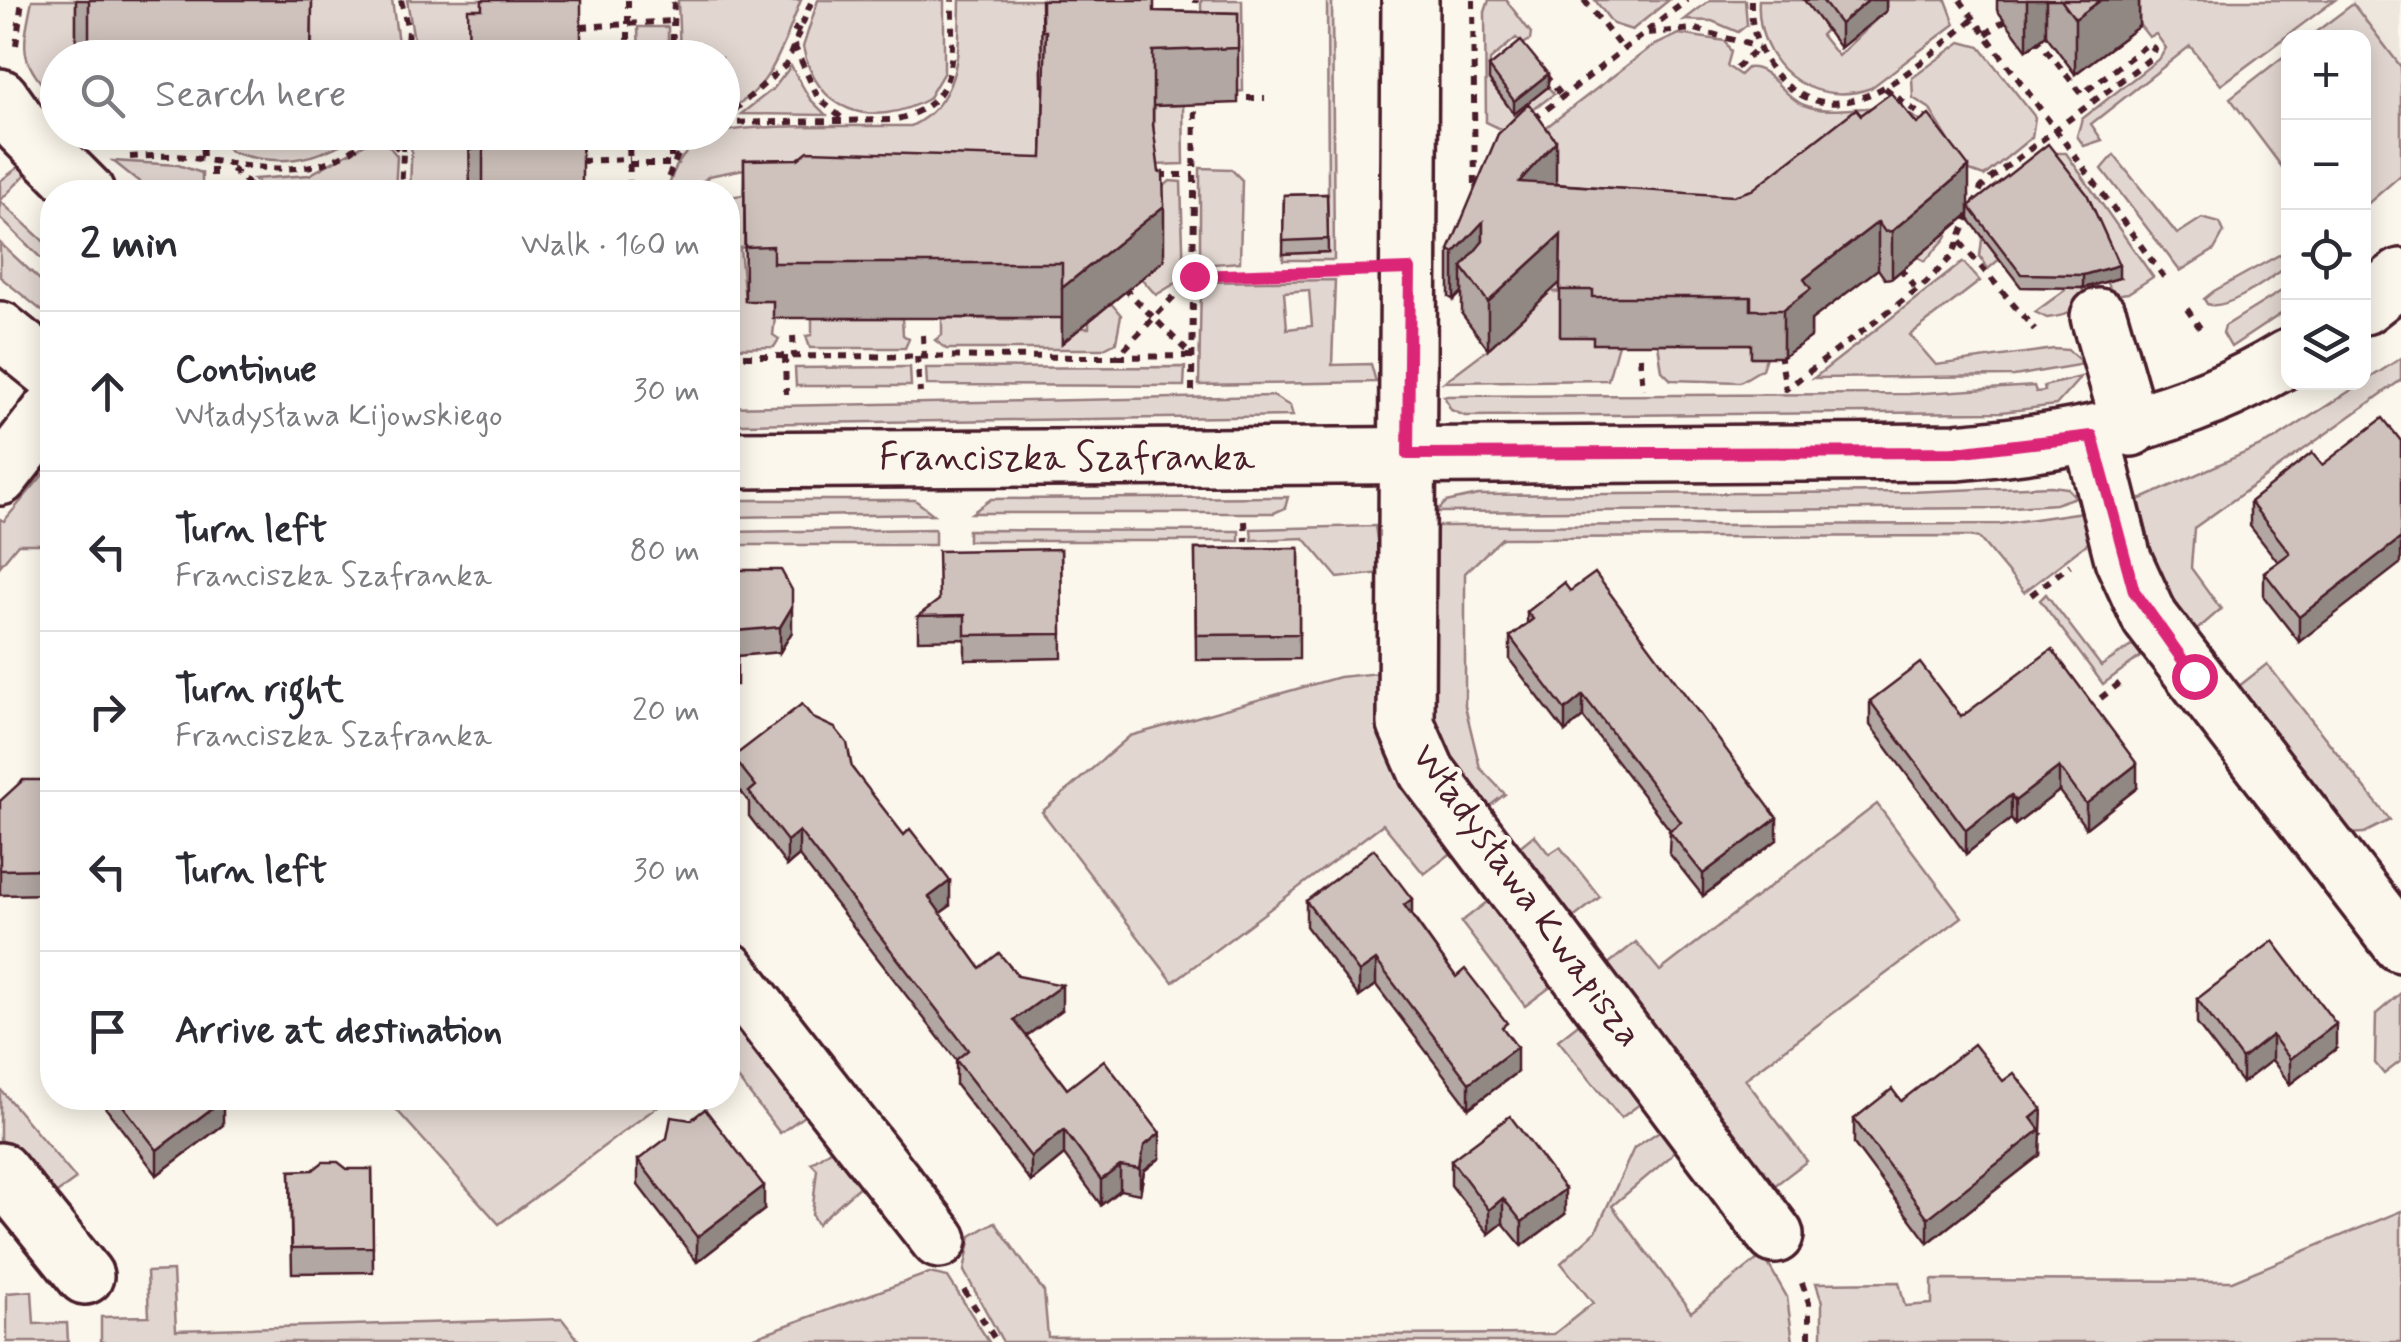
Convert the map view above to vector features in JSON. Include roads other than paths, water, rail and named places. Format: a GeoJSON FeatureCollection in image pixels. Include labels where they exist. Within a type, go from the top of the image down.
{"type":"FeatureCollection","features":[{"type":"Feature","properties":{"kind":"street"},"geometry":{"type":"LineString","coordinates":[[1408,454],[1410,0]]}},
{"type":"Feature","properties":{"kind":"street"},"geometry":{"type":"LineString","coordinates":[[8,72],[22,128],[40,138]]}},
{"type":"Feature","properties":{"kind":"street"},"geometry":{"type":"LineString","coordinates":[[62,150],[106,174]]}},
{"type":"Feature","properties":{"kind":"street"},"geometry":{"type":"LineString","coordinates":[[2371,301],[2401,277]]}},
{"type":"Feature","properties":{"kind":"street"},"geometry":{"type":"LineString","coordinates":[[2099,317],[2124,560],[2150,618],[2401,944]]}},
{"type":"Feature","properties":{"kind":"street"},"geometry":{"type":"LineString","coordinates":[[0,330],[40,362]]}},
{"type":"Feature","properties":{"kind":"street","name":"Franciszka Szafranka"},"geometry":{"type":"LineString","coordinates":[[740,460],[1956,452],[2112,432],[2192,407],[2281,362]]}},
{"type":"Feature","properties":{"kind":"street"},"geometry":{"type":"LineString","coordinates":[[0,477],[40,425]]}},
{"type":"Feature","properties":{"kind":"street","name":"Władysława Kwapisza"},"geometry":{"type":"LineString","coordinates":[[1408,454],[1406,724],[1420,760],[1775,1235]]}},
{"type":"Feature","properties":{"kind":"street"},"geometry":{"type":"LineString","coordinates":[[740,985],[938,1240]]}},
{"type":"Feature","properties":{"kind":"street"},"geometry":{"type":"LineString","coordinates":[[0,1171],[84,1276]]}}]}
